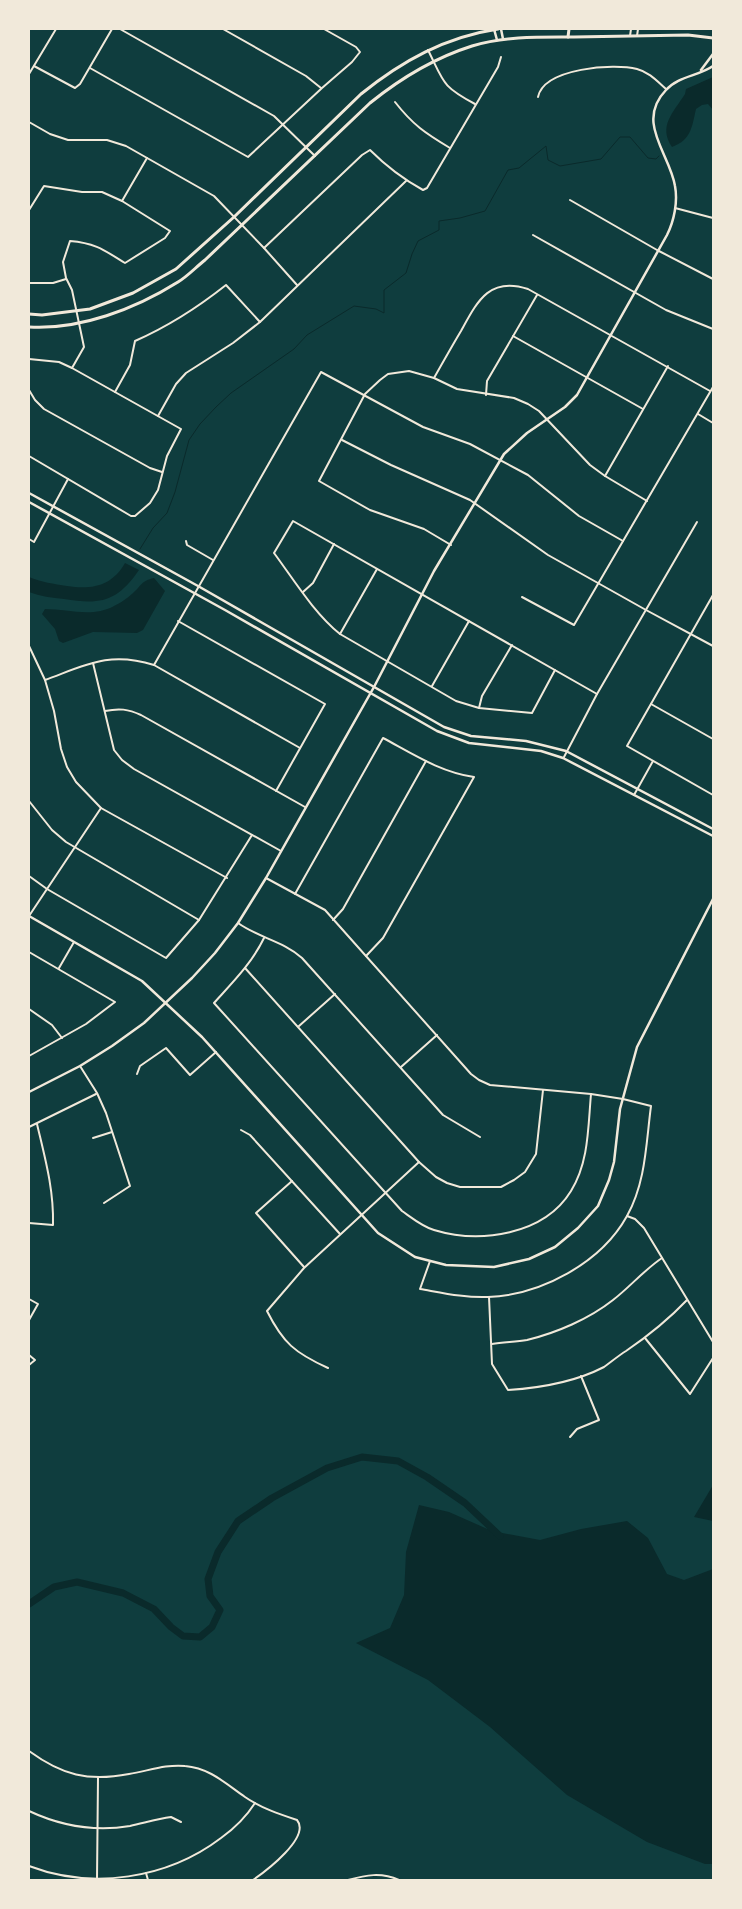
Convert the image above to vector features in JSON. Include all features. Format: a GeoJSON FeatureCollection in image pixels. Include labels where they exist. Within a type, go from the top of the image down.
{"type":"FeatureCollection","features":[{"type":"Feature","properties":{"kind":"main road"},"geometry":{"type":"LineString","coordinates":[[29,314],[42,315],[77,311],[105,304],[133,293],[176,269],[234,217],[361,94],[384,76],[428,50],[453,40],[497,29]]}},
{"type":"Feature","properties":{"kind":"main road"},"geometry":{"type":"LineString","coordinates":[[568,37],[569,29]]}},
{"type":"Feature","properties":{"kind":"main road"},"geometry":{"type":"LineString","coordinates":[[29,327],[79,323],[139,303],[179,281],[205,260],[345,126],[389,88],[434,61],[473,46],[497,40],[523,37],[688,36],[713,38]]}},
{"type":"Feature","properties":{"kind":"street"},"geometry":{"type":"LineString","coordinates":[[29,74],[56,29]]}},
{"type":"Feature","properties":{"kind":"street"},"geometry":{"type":"LineString","coordinates":[[34,66],[75,88],[80,84],[112,29]]}},
{"type":"Feature","properties":{"kind":"street"},"geometry":{"type":"LineString","coordinates":[[120,29],[274,116],[315,156]]}},
{"type":"Feature","properties":{"kind":"street"},"geometry":{"type":"LineString","coordinates":[[222,29],[306,76],[322,88]]}},
{"type":"Feature","properties":{"kind":"street"},"geometry":{"type":"LineString","coordinates":[[90,68],[248,157],[352,62],[360,52],[356,47],[324,29]]}},
{"type":"Feature","properties":{"kind":"street"},"geometry":{"type":"LineString","coordinates":[[497,29],[503,39]]}},
{"type":"Feature","properties":{"kind":"street"},"geometry":{"type":"LineString","coordinates":[[497,29],[497,40]]}},
{"type":"Feature","properties":{"kind":"street"},"geometry":{"type":"LineString","coordinates":[[630,36],[631,29]]}},
{"type":"Feature","properties":{"kind":"street"},"geometry":{"type":"LineString","coordinates":[[637,36],[638,29]]}},
{"type":"Feature","properties":{"kind":"street"},"geometry":{"type":"LineString","coordinates":[[428,50],[442,79],[450,90],[476,105]]}},
{"type":"Feature","properties":{"kind":"street"},"geometry":{"type":"LineString","coordinates":[[701,72],[713,54]]}},
{"type":"Feature","properties":{"kind":"street"},"geometry":{"type":"LineString","coordinates":[[264,248],[362,155],[370,150],[386,166],[406,181],[423,190],[427,188],[498,67],[500,57]]}},
{"type":"Feature","properties":{"kind":"street"},"geometry":{"type":"LineString","coordinates":[[538,96],[539,91],[545,84],[556,78],[582,70],[608,66],[636,69],[644,72],[653,77],[666,89]]}},
{"type":"Feature","properties":{"kind":"street"},"geometry":{"type":"LineString","coordinates":[[29,1092],[80,1066],[112,1046],[144,1022],[192,978],[238,923],[306,808],[374,687],[422,594],[504,454],[513,445],[571,402],[658,250],[670,228],[675,208],[676,189],[668,162],[656,140],[653,127],[655,107],[666,89],[675,82],[713,66]]}},
{"type":"Feature","properties":{"kind":"street"},"geometry":{"type":"LineString","coordinates":[[395,102],[410,122],[450,148]]}},
{"type":"Feature","properties":{"kind":"street"},"geometry":{"type":"LineString","coordinates":[[29,122],[50,134],[68,140],[107,140],[126,146],[214,196],[297,285]]}},
{"type":"Feature","properties":{"kind":"street"},"geometry":{"type":"LineString","coordinates":[[122,201],[147,158]]}},
{"type":"Feature","properties":{"kind":"street"},"geometry":{"type":"LineString","coordinates":[[158,416],[176,384],[186,373],[233,343],[260,322],[406,181]]}},
{"type":"Feature","properties":{"kind":"street"},"geometry":{"type":"LineString","coordinates":[[29,210],[44,186],[82,192],[102,192],[122,201],[170,231],[165,238],[125,263],[97,246],[87,242],[70,241],[63,262],[66,278],[72,290],[84,347],[72,368]]}},
{"type":"Feature","properties":{"kind":"street"},"geometry":{"type":"LineString","coordinates":[[570,200],[694,270],[713,278]]}},
{"type":"Feature","properties":{"kind":"street"},"geometry":{"type":"LineString","coordinates":[[675,208],[713,218]]}},
{"type":"Feature","properties":{"kind":"street"},"geometry":{"type":"LineString","coordinates":[[533,235],[681,318],[713,329]]}},
{"type":"Feature","properties":{"kind":"street"},"geometry":{"type":"LineString","coordinates":[[29,283],[53,282],[66,278]]}},
{"type":"Feature","properties":{"kind":"street"},"geometry":{"type":"LineString","coordinates":[[115,392],[130,365],[135,341],[164,328],[195,309],[226,285],[260,322]]}},
{"type":"Feature","properties":{"kind":"street"},"geometry":{"type":"LineString","coordinates":[[434,378],[482,297],[493,290],[510,285],[528,289],[710,391]]}},
{"type":"Feature","properties":{"kind":"street"},"geometry":{"type":"LineString","coordinates":[[486,395],[486,381],[538,295]]}},
{"type":"Feature","properties":{"kind":"street"},"geometry":{"type":"LineString","coordinates":[[513,336],[643,408]]}},
{"type":"Feature","properties":{"kind":"street"},"geometry":{"type":"LineString","coordinates":[[29,359],[59,362],[181,429],[167,456],[158,490],[150,502],[135,516],[131,516],[29,456]]}},
{"type":"Feature","properties":{"kind":"street"},"geometry":{"type":"LineString","coordinates":[[605,476],[668,366]]}},
{"type":"Feature","properties":{"kind":"street"},"geometry":{"type":"LineString","coordinates":[[154,665],[321,372],[365,394],[423,427],[470,444],[528,475],[580,516],[624,541]]}},
{"type":"Feature","properties":{"kind":"street"},"geometry":{"type":"LineString","coordinates":[[451,545],[424,529],[370,510],[319,481],[365,394],[380,380],[394,373],[416,372],[457,389],[522,401],[534,407],[577,453],[605,476],[647,500]]}},
{"type":"Feature","properties":{"kind":"street"},"geometry":{"type":"LineString","coordinates":[[522,597],[574,626],[713,387]]}},
{"type":"Feature","properties":{"kind":"street"},"geometry":{"type":"LineString","coordinates":[[29,390],[44,409],[150,468],[162,472]]}},
{"type":"Feature","properties":{"kind":"street"},"geometry":{"type":"LineString","coordinates":[[697,414],[713,423]]}},
{"type":"Feature","properties":{"kind":"street"},"geometry":{"type":"LineString","coordinates":[[342,440],[474,504],[548,555],[713,646]]}},
{"type":"Feature","properties":{"kind":"street"},"geometry":{"type":"LineString","coordinates":[[29,539],[34,542],[68,479]]}},
{"type":"Feature","properties":{"kind":"street"},"geometry":{"type":"LineString","coordinates":[[29,493],[198,586],[444,727],[471,736],[526,741],[566,751],[713,829]]}},
{"type":"Feature","properties":{"kind":"street"},"geometry":{"type":"LineString","coordinates":[[29,502],[437,731],[461,741],[482,745],[542,750],[563,758],[713,836]]}},
{"type":"Feature","properties":{"kind":"street"},"geometry":{"type":"LineString","coordinates":[[555,670],[532,713],[479,708],[456,701],[340,634],[303,593],[274,553],[293,521],[512,645],[597,694]]}},
{"type":"Feature","properties":{"kind":"street"},"geometry":{"type":"LineString","coordinates":[[563,758],[597,694],[697,522]]}},
{"type":"Feature","properties":{"kind":"street"},"geometry":{"type":"LineString","coordinates":[[186,541],[187,545],[213,560]]}},
{"type":"Feature","properties":{"kind":"street"},"geometry":{"type":"LineString","coordinates":[[303,593],[313,583],[334,544]]}},
{"type":"Feature","properties":{"kind":"street"},"geometry":{"type":"LineString","coordinates":[[340,634],[377,569]]}},
{"type":"Feature","properties":{"kind":"street"},"geometry":{"type":"LineString","coordinates":[[713,595],[627,746],[713,795]]}},
{"type":"Feature","properties":{"kind":"street"},"geometry":{"type":"LineString","coordinates":[[178,621],[325,704],[276,791]]}},
{"type":"Feature","properties":{"kind":"street"},"geometry":{"type":"LineString","coordinates":[[432,687],[468,621]]}},
{"type":"Feature","properties":{"kind":"street"},"geometry":{"type":"LineString","coordinates":[[479,708],[482,696],[512,645]]}},
{"type":"Feature","properties":{"kind":"street"},"geometry":{"type":"LineString","coordinates":[[29,646],[45,680],[54,711],[61,749],[67,767],[76,782],[101,808],[227,878]]}},
{"type":"Feature","properties":{"kind":"street"},"geometry":{"type":"LineString","coordinates":[[45,680],[93,662],[112,658],[128,659],[154,665],[300,748]]}},
{"type":"Feature","properties":{"kind":"street"},"geometry":{"type":"LineString","coordinates":[[93,662],[110,739],[114,750],[122,760],[134,769],[281,851]]}},
{"type":"Feature","properties":{"kind":"street"},"geometry":{"type":"LineString","coordinates":[[651,704],[713,739]]}},
{"type":"Feature","properties":{"kind":"street"},"geometry":{"type":"LineString","coordinates":[[105,711],[118,708],[135,712],[306,808]]}},
{"type":"Feature","properties":{"kind":"street"},"geometry":{"type":"LineString","coordinates":[[295,894],[383,738],[455,774],[474,777],[383,938],[366,956]]}},
{"type":"Feature","properties":{"kind":"street"},"geometry":{"type":"LineString","coordinates":[[333,920],[343,909],[426,761]]}},
{"type":"Feature","properties":{"kind":"street"},"geometry":{"type":"LineString","coordinates":[[634,795],[654,761]]}},
{"type":"Feature","properties":{"kind":"street"},"geometry":{"type":"LineString","coordinates":[[29,801],[52,830],[74,848],[199,920]]}},
{"type":"Feature","properties":{"kind":"street"},"geometry":{"type":"LineString","coordinates":[[101,808],[29,916],[142,980],[216,1052],[378,1233],[415,1257],[446,1265],[494,1267],[529,1259],[555,1247],[578,1228],[598,1206],[609,1180],[623,1098],[642,1034],[713,899]]}},
{"type":"Feature","properties":{"kind":"street"},"geometry":{"type":"LineString","coordinates":[[29,876],[47,889],[166,958],[199,920],[227,878],[252,835]]}},
{"type":"Feature","properties":{"kind":"street"},"geometry":{"type":"LineString","coordinates":[[266,878],[325,910],[470,1074],[478,1080],[490,1085],[623,1098],[651,1106],[645,1165],[638,1191],[628,1216],[608,1244],[573,1270],[550,1283],[520,1292],[489,1297],[447,1294],[420,1288],[430,1261]]}},
{"type":"Feature","properties":{"kind":"street"},"geometry":{"type":"LineString","coordinates":[[238,923],[264,938],[292,948],[443,1115],[480,1137]]}},
{"type":"Feature","properties":{"kind":"street"},"geometry":{"type":"LineString","coordinates":[[264,938],[246,968],[214,1003],[402,1211],[432,1230],[456,1235],[476,1236],[514,1232],[531,1225],[553,1211],[571,1191],[586,1151],[591,1094]]}},
{"type":"Feature","properties":{"kind":"street"},"geometry":{"type":"LineString","coordinates":[[59,969],[74,942]]}},
{"type":"Feature","properties":{"kind":"street"},"geometry":{"type":"LineString","coordinates":[[29,952],[115,1002],[104,1012],[29,1056]]}},
{"type":"Feature","properties":{"kind":"street"},"geometry":{"type":"LineString","coordinates":[[246,968],[419,1162],[436,1177],[447,1183],[460,1187],[502,1187],[524,1172],[536,1154],[543,1090]]}},
{"type":"Feature","properties":{"kind":"street"},"geometry":{"type":"LineString","coordinates":[[298,1026],[334,994]]}},
{"type":"Feature","properties":{"kind":"street"},"geometry":{"type":"LineString","coordinates":[[29,1009],[52,1025],[62,1038]]}},
{"type":"Feature","properties":{"kind":"street"},"geometry":{"type":"LineString","coordinates":[[400,1068],[437,1036]]}},
{"type":"Feature","properties":{"kind":"street"},"geometry":{"type":"LineString","coordinates":[[137,1074],[140,1066],[166,1048],[190,1075],[216,1052]]}},
{"type":"Feature","properties":{"kind":"street"},"geometry":{"type":"LineString","coordinates":[[80,1066],[97,1094],[130,1186],[104,1204]]}},
{"type":"Feature","properties":{"kind":"street"},"geometry":{"type":"LineString","coordinates":[[29,1126],[37,1124],[97,1094]]}},
{"type":"Feature","properties":{"kind":"street"},"geometry":{"type":"LineString","coordinates":[[29,1224],[53,1225],[54,1205],[51,1182],[37,1124]]}},
{"type":"Feature","properties":{"kind":"street"},"geometry":{"type":"LineString","coordinates":[[241,1130],[250,1135],[340,1234]]}},
{"type":"Feature","properties":{"kind":"street"},"geometry":{"type":"LineString","coordinates":[[93,1138],[112,1132]]}},
{"type":"Feature","properties":{"kind":"street"},"geometry":{"type":"LineString","coordinates":[[328,1368],[309,1359],[289,1345],[277,1332],[267,1311],[304,1268],[419,1162]]}},
{"type":"Feature","properties":{"kind":"street"},"geometry":{"type":"LineString","coordinates":[[292,1181],[256,1213],[304,1268]]}},
{"type":"Feature","properties":{"kind":"street"},"geometry":{"type":"LineString","coordinates":[[628,1216],[635,1219],[644,1228],[713,1342]]}},
{"type":"Feature","properties":{"kind":"street"},"geometry":{"type":"LineString","coordinates":[[491,1344],[527,1340],[586,1318],[612,1301],[635,1282],[650,1265],[662,1258]]}},
{"type":"Feature","properties":{"kind":"street"},"geometry":{"type":"LineString","coordinates":[[489,1297],[492,1364],[508,1390],[536,1388],[581,1376],[604,1366],[645,1338],[687,1300]]}},
{"type":"Feature","properties":{"kind":"street"},"geometry":{"type":"LineString","coordinates":[[29,1299],[38,1304],[29,1320]]}},
{"type":"Feature","properties":{"kind":"street"},"geometry":{"type":"LineString","coordinates":[[645,1338],[690,1394],[713,1358]]}},
{"type":"Feature","properties":{"kind":"street"},"geometry":{"type":"LineString","coordinates":[[29,1354],[35,1360],[29,1365]]}},
{"type":"Feature","properties":{"kind":"street"},"geometry":{"type":"LineString","coordinates":[[570,1437],[577,1430],[599,1420],[581,1376]]}},
{"type":"Feature","properties":{"kind":"street"},"geometry":{"type":"LineString","coordinates":[[29,1751],[58,1770],[77,1776],[98,1778],[128,1775],[162,1767],[185,1766],[210,1772],[278,1815],[300,1822],[301,1829],[293,1843],[274,1863],[253,1880]]}},
{"type":"Feature","properties":{"kind":"street"},"geometry":{"type":"LineString","coordinates":[[97,1879],[98,1778]]}},
{"type":"Feature","properties":{"kind":"street"},"geometry":{"type":"LineString","coordinates":[[29,1866],[56,1874],[97,1879],[146,1873],[172,1865],[210,1847],[248,1814],[255,1802]]}},
{"type":"Feature","properties":{"kind":"street"},"geometry":{"type":"LineString","coordinates":[[29,1811],[59,1823],[97,1829],[130,1826],[171,1817],[181,1822]]}},
{"type":"Feature","properties":{"kind":"street"},"geometry":{"type":"LineString","coordinates":[[146,1873],[148,1880]]}},
{"type":"Feature","properties":{"kind":"street"},"geometry":{"type":"LineString","coordinates":[[348,1880],[364,1875],[380,1874],[399,1880]]}},
{"type":"Feature","properties":{"kind":"water"},"geometry":{"type":"Polygon","coordinates":[[[713,77],[713,110],[708,104],[696,109],[692,127],[687,137],[672,147],[666,133],[667,126],[686,89],[713,77]]]}},
{"type":"Feature","properties":{"kind":"water"},"geometry":{"type":"Polygon","coordinates":[[[125,563],[139,570],[123,589],[107,599],[88,602],[46,597],[29,592],[29,577],[43,582],[67,586],[93,587],[114,577],[125,563]]]}},
{"type":"Feature","properties":{"kind":"water"},"geometry":{"type":"Polygon","coordinates":[[[154,578],[165,591],[143,630],[137,633],[93,632],[63,643],[59,641],[55,629],[42,614],[45,609],[80,612],[106,610],[131,595],[144,582],[154,578]]]}},
{"type":"Feature","properties":{"kind":"water"},"geometry":{"type":"Polygon","coordinates":[[[713,1485],[713,1521],[694,1517],[713,1485]]]}},
{"type":"Feature","properties":{"kind":"water"},"geometry":{"type":"Polygon","coordinates":[[[419,1505],[449,1512],[492,1531],[540,1540],[581,1529],[627,1521],[648,1538],[667,1574],[684,1580],[713,1569],[713,1864],[705,1864],[647,1842],[567,1795],[490,1727],[428,1680],[356,1643],[390,1628],[404,1595],[406,1552],[419,1505]]]}},
{"type":"Feature","properties":{"kind":"waterway"},"geometry":{"type":"LineString","coordinates":[[140,549],[153,528],[167,513],[175,492],[189,440],[200,424],[231,393],[294,349],[307,335],[354,306],[376,309],[384,313],[384,290],[406,273],[418,241],[439,230],[439,221],[460,218],[485,211],[508,170],[519,168],[546,146],[548,160],[560,166],[601,159],[620,137],[630,137],[648,158],[656,159],[659,156]]}},
{"type":"Feature","properties":{"kind":"waterway"},"geometry":{"type":"LineString","coordinates":[[29,1604],[54,1587],[77,1582],[123,1593],[154,1609],[171,1627],[183,1636],[200,1637],[212,1627],[220,1610],[210,1596],[208,1579],[218,1552],[238,1521],[272,1498],[327,1468],[362,1457],[398,1461],[427,1477],[465,1503],[500,1536]]}}]}
